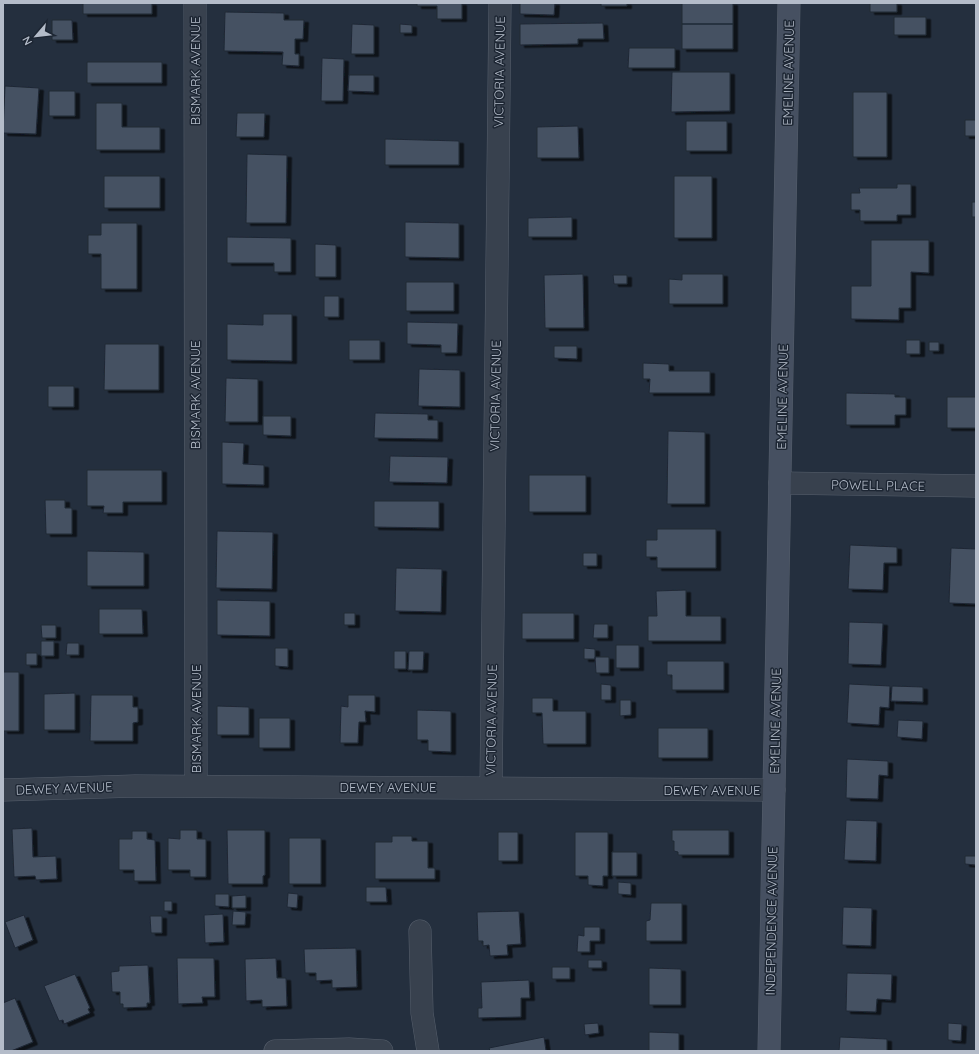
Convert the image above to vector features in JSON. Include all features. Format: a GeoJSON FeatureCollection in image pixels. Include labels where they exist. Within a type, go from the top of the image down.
{"type":"FeatureCollection","features":[{"type":"Feature","properties":{"kind":"street","name":"BISMARK AVENUE"},"geometry":{"type":"LineString","coordinates":[[195,3],[196,786]]}},
{"type":"Feature","properties":{"kind":"street","name":"VICTORIA AVENUE"},"geometry":{"type":"LineString","coordinates":[[491,788],[500,3]]}},
{"type":"Feature","properties":{"kind":"street","name":"EMELINE AVENUE"},"geometry":{"type":"LineString","coordinates":[[774,790],[789,3]]}},
{"type":"Feature","properties":{"kind":"street","name":"POWELL PLACE"},"geometry":{"type":"LineString","coordinates":[[780,483],[976,486]]}},
{"type":"Feature","properties":{"kind":"street","name":"DEWEY AVENUE"},"geometry":{"type":"LineString","coordinates":[[3,790],[135,786],[774,790]]}},
{"type":"Feature","properties":{"kind":"street","name":"INDEPENDENCE AVENUE"},"geometry":{"type":"LineString","coordinates":[[769,1051],[774,790]]}},
{"type":"Feature","properties":{"kind":"street"},"geometry":{"type":"LineString","coordinates":[[420,931],[422,1013],[428,1051]]}},
{"type":"Feature","properties":{"kind":"street"},"geometry":{"type":"LineString","coordinates":[[275,1051],[349,1049],[382,1051]]}},
{"type":"Feature","properties":{"kind":"building"},"geometry":{"type":"Polygon","coordinates":[[[83,3],[152,3],[152,14],[83,14],[83,3]]]}},
{"type":"Feature","properties":{"kind":"building"},"geometry":{"type":"Polygon","coordinates":[[[417,3],[462,3],[462,19],[437,19],[437,6],[417,6],[417,3]]]}},
{"type":"Feature","properties":{"kind":"building"},"geometry":{"type":"Polygon","coordinates":[[[520,3],[555,3],[554,15],[520,14],[520,3]]]}},
{"type":"Feature","properties":{"kind":"building"},"geometry":{"type":"Polygon","coordinates":[[[601,3],[627,3],[627,6],[601,6],[601,3]]]}},
{"type":"Feature","properties":{"kind":"building"},"geometry":{"type":"Polygon","coordinates":[[[682,3],[733,3],[733,24],[682,24],[682,3]]]}},
{"type":"Feature","properties":{"kind":"building"},"geometry":{"type":"Polygon","coordinates":[[[870,3],[897,3],[897,12],[870,12],[870,3]]]}},
{"type":"Feature","properties":{"kind":"building"},"geometry":{"type":"Polygon","coordinates":[[[225,12],[284,13],[284,20],[304,20],[303,39],[295,39],[295,54],[299,54],[299,66],[282,65],[283,52],[224,51],[225,12]]]}},
{"type":"Feature","properties":{"kind":"building"},"geometry":{"type":"Polygon","coordinates":[[[894,17],[926,17],[926,35],[894,35],[894,17]]]}},
{"type":"Feature","properties":{"kind":"building"},"geometry":{"type":"Polygon","coordinates":[[[52,20],[72,20],[73,40],[52,40],[52,20]]]}},
{"type":"Feature","properties":{"kind":"building"},"geometry":{"type":"Polygon","coordinates":[[[603,23],[604,39],[578,39],[578,44],[520,45],[520,24],[603,23]]]}},
{"type":"Feature","properties":{"kind":"building"},"geometry":{"type":"Polygon","coordinates":[[[352,24],[374,25],[374,54],[351,54],[352,24]]]}},
{"type":"Feature","properties":{"kind":"building"},"geometry":{"type":"Polygon","coordinates":[[[400,24],[412,25],[412,33],[400,33],[400,24]]]}},
{"type":"Feature","properties":{"kind":"building"},"geometry":{"type":"Polygon","coordinates":[[[682,24],[733,24],[733,49],[682,49],[682,24]]]}},
{"type":"Feature","properties":{"kind":"building"},"geometry":{"type":"Polygon","coordinates":[[[629,48],[675,48],[675,68],[628,68],[629,48]]]}},
{"type":"Feature","properties":{"kind":"building"},"geometry":{"type":"Polygon","coordinates":[[[322,58],[344,59],[343,101],[321,101],[322,58]]]}},
{"type":"Feature","properties":{"kind":"building"},"geometry":{"type":"Polygon","coordinates":[[[87,62],[162,62],[162,83],[87,83],[87,62]]]}},
{"type":"Feature","properties":{"kind":"building"},"geometry":{"type":"Polygon","coordinates":[[[672,72],[730,72],[730,111],[671,112],[672,72]]]}},
{"type":"Feature","properties":{"kind":"building"},"geometry":{"type":"Polygon","coordinates":[[[349,75],[374,75],[374,92],[348,91],[349,75]]]}},
{"type":"Feature","properties":{"kind":"building"},"geometry":{"type":"Polygon","coordinates":[[[5,86],[39,88],[36,134],[3,133],[5,86]]]}},
{"type":"Feature","properties":{"kind":"building"},"geometry":{"type":"Polygon","coordinates":[[[49,91],[75,91],[75,116],[49,116],[49,91]]]}},
{"type":"Feature","properties":{"kind":"building"},"geometry":{"type":"Polygon","coordinates":[[[853,92],[887,92],[887,157],[853,157],[853,92]]]}},
{"type":"Feature","properties":{"kind":"building"},"geometry":{"type":"Polygon","coordinates":[[[96,103],[122,103],[122,127],[160,127],[160,150],[96,150],[96,103]]]}},
{"type":"Feature","properties":{"kind":"building"},"geometry":{"type":"Polygon","coordinates":[[[237,113],[265,113],[264,137],[236,137],[237,113]]]}},
{"type":"Feature","properties":{"kind":"building"},"geometry":{"type":"Polygon","coordinates":[[[965,120],[976,120],[976,136],[965,136],[965,120]]]}},
{"type":"Feature","properties":{"kind":"building"},"geometry":{"type":"Polygon","coordinates":[[[686,121],[727,121],[727,151],[686,151],[686,121]]]}},
{"type":"Feature","properties":{"kind":"building"},"geometry":{"type":"Polygon","coordinates":[[[578,126],[579,158],[537,158],[537,127],[578,126]]]}},
{"type":"Feature","properties":{"kind":"building"},"geometry":{"type":"Polygon","coordinates":[[[385,139],[459,141],[459,165],[385,165],[385,139]]]}},
{"type":"Feature","properties":{"kind":"building"},"geometry":{"type":"Polygon","coordinates":[[[247,154],[287,155],[286,223],[246,223],[247,154]]]}},
{"type":"Feature","properties":{"kind":"building"},"geometry":{"type":"Polygon","coordinates":[[[104,176],[160,176],[160,208],[104,208],[104,176]]]}},
{"type":"Feature","properties":{"kind":"building"},"geometry":{"type":"Polygon","coordinates":[[[674,176],[712,176],[712,238],[674,238],[674,176]]]}},
{"type":"Feature","properties":{"kind":"building"},"geometry":{"type":"Polygon","coordinates":[[[897,184],[911,184],[911,215],[897,215],[897,221],[860,221],[860,210],[851,210],[851,193],[860,193],[859,188],[897,188],[897,184]]]}},
{"type":"Feature","properties":{"kind":"building"},"geometry":{"type":"Polygon","coordinates":[[[972,202],[976,202],[976,217],[972,217],[972,202]]]}},
{"type":"Feature","properties":{"kind":"building"},"geometry":{"type":"Polygon","coordinates":[[[572,217],[572,237],[528,237],[528,218],[572,217]]]}},
{"type":"Feature","properties":{"kind":"building"},"geometry":{"type":"Polygon","coordinates":[[[405,222],[459,223],[459,258],[405,257],[405,222]]]}},
{"type":"Feature","properties":{"kind":"building"},"geometry":{"type":"Polygon","coordinates":[[[101,223],[137,223],[137,289],[101,289],[101,254],[88,254],[88,235],[101,235],[101,223]]]}},
{"type":"Feature","properties":{"kind":"building"},"geometry":{"type":"Polygon","coordinates":[[[227,237],[291,238],[291,272],[274,272],[274,263],[227,263],[227,237]]]}},
{"type":"Feature","properties":{"kind":"building"},"geometry":{"type":"Polygon","coordinates":[[[871,240],[929,240],[929,273],[911,272],[911,308],[899,308],[899,320],[851,319],[851,286],[871,286],[871,240]]]}},
{"type":"Feature","properties":{"kind":"building"},"geometry":{"type":"Polygon","coordinates":[[[315,244],[336,245],[336,277],[315,277],[315,244]]]}},
{"type":"Feature","properties":{"kind":"building"},"geometry":{"type":"Polygon","coordinates":[[[583,274],[584,328],[545,328],[544,275],[583,274]]]}},
{"type":"Feature","properties":{"kind":"building"},"geometry":{"type":"Polygon","coordinates":[[[682,274],[723,274],[723,304],[669,304],[669,279],[682,280],[682,274]]]}},
{"type":"Feature","properties":{"kind":"building"},"geometry":{"type":"Polygon","coordinates":[[[613,275],[627,275],[627,284],[614,284],[613,275]]]}},
{"type":"Feature","properties":{"kind":"building"},"geometry":{"type":"Polygon","coordinates":[[[406,282],[454,282],[454,311],[406,311],[406,282]]]}},
{"type":"Feature","properties":{"kind":"building"},"geometry":{"type":"Polygon","coordinates":[[[324,296],[339,296],[339,317],[324,317],[324,296]]]}},
{"type":"Feature","properties":{"kind":"building"},"geometry":{"type":"Polygon","coordinates":[[[263,314],[292,314],[292,361],[227,360],[227,324],[263,325],[263,314]]]}},
{"type":"Feature","properties":{"kind":"building"},"geometry":{"type":"Polygon","coordinates":[[[407,322],[458,323],[457,353],[441,353],[441,345],[407,344],[407,322]]]}},
{"type":"Feature","properties":{"kind":"building"},"geometry":{"type":"Polygon","coordinates":[[[349,340],[380,340],[380,360],[349,360],[349,340]]]}},
{"type":"Feature","properties":{"kind":"building"},"geometry":{"type":"Polygon","coordinates":[[[906,340],[920,340],[920,354],[906,354],[906,340]]]}},
{"type":"Feature","properties":{"kind":"building"},"geometry":{"type":"Polygon","coordinates":[[[929,342],[939,342],[939,351],[929,351],[929,342]]]}},
{"type":"Feature","properties":{"kind":"building"},"geometry":{"type":"Polygon","coordinates":[[[105,344],[159,344],[159,390],[104,390],[105,344]]]}},
{"type":"Feature","properties":{"kind":"building"},"geometry":{"type":"Polygon","coordinates":[[[554,346],[577,346],[577,359],[554,358],[554,346]]]}},
{"type":"Feature","properties":{"kind":"building"},"geometry":{"type":"Polygon","coordinates":[[[643,363],[669,364],[669,371],[710,371],[710,393],[649,393],[650,379],[643,379],[643,363]]]}},
{"type":"Feature","properties":{"kind":"building"},"geometry":{"type":"Polygon","coordinates":[[[419,369],[460,370],[460,407],[418,406],[419,369]]]}},
{"type":"Feature","properties":{"kind":"building"},"geometry":{"type":"Polygon","coordinates":[[[226,378],[258,379],[258,422],[225,422],[226,378]]]}},
{"type":"Feature","properties":{"kind":"building"},"geometry":{"type":"Polygon","coordinates":[[[48,386],[74,386],[74,407],[48,407],[48,386]]]}},
{"type":"Feature","properties":{"kind":"building"},"geometry":{"type":"Polygon","coordinates":[[[846,393],[895,394],[895,397],[906,397],[906,415],[895,415],[895,425],[846,425],[846,393]]]}},
{"type":"Feature","properties":{"kind":"building"},"geometry":{"type":"Polygon","coordinates":[[[947,397],[976,397],[976,428],[947,428],[947,397]]]}},
{"type":"Feature","properties":{"kind":"building"},"geometry":{"type":"Polygon","coordinates":[[[375,413],[428,414],[428,420],[438,420],[438,439],[374,438],[375,413]]]}},
{"type":"Feature","properties":{"kind":"building"},"geometry":{"type":"Polygon","coordinates":[[[263,416],[291,416],[291,436],[263,435],[263,416]]]}},
{"type":"Feature","properties":{"kind":"building"},"geometry":{"type":"Polygon","coordinates":[[[668,431],[705,432],[705,504],[667,504],[668,431]]]}},
{"type":"Feature","properties":{"kind":"building"},"geometry":{"type":"Polygon","coordinates":[[[222,442],[244,443],[243,464],[264,465],[264,485],[222,484],[222,442]]]}},
{"type":"Feature","properties":{"kind":"building"},"geometry":{"type":"Polygon","coordinates":[[[390,456],[448,457],[447,483],[389,482],[390,456]]]}},
{"type":"Feature","properties":{"kind":"building"},"geometry":{"type":"Polygon","coordinates":[[[87,470],[162,470],[162,502],[123,502],[123,513],[103,513],[104,506],[87,506],[87,470]]]}},
{"type":"Feature","properties":{"kind":"building"},"geometry":{"type":"Polygon","coordinates":[[[529,475],[586,475],[586,512],[529,512],[529,475]]]}},
{"type":"Feature","properties":{"kind":"building"},"geometry":{"type":"Polygon","coordinates":[[[45,500],[65,500],[65,508],[72,508],[72,534],[46,534],[45,500]]]}},
{"type":"Feature","properties":{"kind":"building"},"geometry":{"type":"Polygon","coordinates":[[[374,501],[439,501],[439,528],[374,527],[374,501]]]}},
{"type":"Feature","properties":{"kind":"building"},"geometry":{"type":"Polygon","coordinates":[[[657,529],[716,529],[716,568],[657,568],[657,557],[646,557],[646,540],[657,540],[657,529]]]}},
{"type":"Feature","properties":{"kind":"building"},"geometry":{"type":"Polygon","coordinates":[[[217,531],[273,532],[272,589],[216,588],[217,531]]]}},
{"type":"Feature","properties":{"kind":"building"},"geometry":{"type":"Polygon","coordinates":[[[850,545],[897,547],[897,563],[884,563],[883,590],[848,589],[850,545]]]}},
{"type":"Feature","properties":{"kind":"building"},"geometry":{"type":"Polygon","coordinates":[[[951,548],[976,549],[976,604],[949,603],[951,548]]]}},
{"type":"Feature","properties":{"kind":"building"},"geometry":{"type":"Polygon","coordinates":[[[87,551],[144,552],[144,586],[87,586],[87,551]]]}},
{"type":"Feature","properties":{"kind":"building"},"geometry":{"type":"Polygon","coordinates":[[[583,553],[597,553],[597,566],[583,566],[583,553]]]}},
{"type":"Feature","properties":{"kind":"building"},"geometry":{"type":"Polygon","coordinates":[[[396,568],[442,569],[441,612],[395,611],[396,568]]]}},
{"type":"Feature","properties":{"kind":"building"},"geometry":{"type":"Polygon","coordinates":[[[686,590],[686,616],[721,616],[721,641],[648,641],[648,616],[657,616],[656,591],[686,590]]]}},
{"type":"Feature","properties":{"kind":"building"},"geometry":{"type":"Polygon","coordinates":[[[217,600],[270,601],[270,636],[217,635],[217,600]]]}},
{"type":"Feature","properties":{"kind":"building"},"geometry":{"type":"Polygon","coordinates":[[[99,609],[142,609],[143,634],[99,634],[99,609]]]}},
{"type":"Feature","properties":{"kind":"building"},"geometry":{"type":"Polygon","coordinates":[[[344,613],[355,613],[355,625],[344,625],[344,613]]]}},
{"type":"Feature","properties":{"kind":"building"},"geometry":{"type":"Polygon","coordinates":[[[522,613],[574,613],[574,639],[522,639],[522,613]]]}},
{"type":"Feature","properties":{"kind":"building"},"geometry":{"type":"Polygon","coordinates":[[[849,622],[883,623],[881,665],[848,664],[849,622]]]}},
{"type":"Feature","properties":{"kind":"building"},"geometry":{"type":"Polygon","coordinates":[[[594,624],[608,624],[608,638],[593,638],[594,624]]]}},
{"type":"Feature","properties":{"kind":"building"},"geometry":{"type":"Polygon","coordinates":[[[41,625],[56,625],[56,638],[42,638],[41,625]]]}},
{"type":"Feature","properties":{"kind":"building"},"geometry":{"type":"Polygon","coordinates":[[[41,641],[54,641],[54,656],[41,656],[41,641]]]}},
{"type":"Feature","properties":{"kind":"building"},"geometry":{"type":"Polygon","coordinates":[[[67,643],[79,643],[79,655],[66,655],[67,643]]]}},
{"type":"Feature","properties":{"kind":"building"},"geometry":{"type":"Polygon","coordinates":[[[616,645],[639,645],[639,668],[616,668],[616,645]]]}},
{"type":"Feature","properties":{"kind":"building"},"geometry":{"type":"Polygon","coordinates":[[[275,648],[288,648],[288,667],[275,666],[275,648]]]}},
{"type":"Feature","properties":{"kind":"building"},"geometry":{"type":"Polygon","coordinates":[[[584,648],[595,649],[595,659],[584,659],[584,648]]]}},
{"type":"Feature","properties":{"kind":"building"},"geometry":{"type":"Polygon","coordinates":[[[394,651],[406,651],[406,669],[394,669],[394,651]]]}},
{"type":"Feature","properties":{"kind":"building"},"geometry":{"type":"Polygon","coordinates":[[[409,651],[424,651],[423,670],[408,670],[409,651]]]}},
{"type":"Feature","properties":{"kind":"building"},"geometry":{"type":"Polygon","coordinates":[[[26,653],[37,653],[37,665],[26,665],[26,653]]]}},
{"type":"Feature","properties":{"kind":"building"},"geometry":{"type":"Polygon","coordinates":[[[595,657],[609,657],[609,673],[596,673],[595,657]]]}},
{"type":"Feature","properties":{"kind":"building"},"geometry":{"type":"Polygon","coordinates":[[[667,661],[724,661],[724,690],[672,690],[672,675],[667,675],[667,661]]]}},
{"type":"Feature","properties":{"kind":"building"},"geometry":{"type":"Polygon","coordinates":[[[3,672],[19,672],[19,731],[3,731],[3,672]]]}},
{"type":"Feature","properties":{"kind":"building"},"geometry":{"type":"Polygon","coordinates":[[[601,684],[611,685],[611,700],[601,700],[601,684]]]}},
{"type":"Feature","properties":{"kind":"building"},"geometry":{"type":"Polygon","coordinates":[[[849,684],[890,686],[889,708],[880,707],[879,725],[847,723],[849,684]]]}},
{"type":"Feature","properties":{"kind":"building"},"geometry":{"type":"Polygon","coordinates":[[[892,686],[923,687],[923,702],[891,701],[892,686]]]}},
{"type":"Feature","properties":{"kind":"building"},"geometry":{"type":"Polygon","coordinates":[[[75,693],[75,730],[44,730],[44,694],[75,693]]]}},
{"type":"Feature","properties":{"kind":"building"},"geometry":{"type":"Polygon","coordinates":[[[91,695],[133,695],[133,707],[138,707],[138,722],[133,723],[133,741],[90,741],[91,695]]]}},
{"type":"Feature","properties":{"kind":"building"},"geometry":{"type":"Polygon","coordinates":[[[348,695],[375,695],[375,712],[365,711],[366,722],[359,722],[358,743],[340,743],[341,706],[348,707],[348,695]]]}},
{"type":"Feature","properties":{"kind":"building"},"geometry":{"type":"Polygon","coordinates":[[[532,698],[553,698],[553,711],[586,711],[586,744],[543,744],[542,713],[532,713],[532,698]]]}},
{"type":"Feature","properties":{"kind":"building"},"geometry":{"type":"Polygon","coordinates":[[[620,700],[631,700],[631,715],[620,716],[620,700]]]}},
{"type":"Feature","properties":{"kind":"building"},"geometry":{"type":"Polygon","coordinates":[[[217,706],[249,707],[249,735],[217,735],[217,706]]]}},
{"type":"Feature","properties":{"kind":"building"},"geometry":{"type":"Polygon","coordinates":[[[417,710],[451,711],[451,752],[428,751],[428,740],[417,740],[417,710]]]}},
{"type":"Feature","properties":{"kind":"building"},"geometry":{"type":"Polygon","coordinates":[[[259,718],[290,718],[290,748],[259,748],[259,718]]]}},
{"type":"Feature","properties":{"kind":"building"},"geometry":{"type":"Polygon","coordinates":[[[898,720],[923,721],[922,739],[897,737],[898,720]]]}},
{"type":"Feature","properties":{"kind":"building"},"geometry":{"type":"Polygon","coordinates":[[[658,728],[708,728],[708,758],[658,758],[658,728]]]}},
{"type":"Feature","properties":{"kind":"building"},"geometry":{"type":"Polygon","coordinates":[[[847,759],[888,761],[888,776],[879,775],[878,799],[846,798],[847,759]]]}},
{"type":"Feature","properties":{"kind":"building"},"geometry":{"type":"Polygon","coordinates":[[[846,820],[877,821],[876,861],[844,860],[846,820]]]}},
{"type":"Feature","properties":{"kind":"building"},"geometry":{"type":"Polygon","coordinates":[[[32,828],[33,857],[56,856],[57,879],[36,880],[35,876],[14,877],[12,829],[32,828]]]}},
{"type":"Feature","properties":{"kind":"building"},"geometry":{"type":"Polygon","coordinates":[[[180,830],[197,830],[197,839],[206,839],[206,877],[190,877],[190,870],[168,870],[168,838],[180,839],[180,830]]]}},
{"type":"Feature","properties":{"kind":"building"},"geometry":{"type":"Polygon","coordinates":[[[227,830],[265,830],[265,875],[263,876],[263,884],[228,884],[227,830]]]}},
{"type":"Feature","properties":{"kind":"building"},"geometry":{"type":"Polygon","coordinates":[[[672,830],[729,830],[729,855],[678,855],[678,852],[674,851],[672,830]]]}},
{"type":"Feature","properties":{"kind":"building"},"geometry":{"type":"Polygon","coordinates":[[[132,831],[147,831],[147,839],[155,840],[156,881],[134,881],[134,870],[119,870],[119,839],[132,839],[132,831]]]}},
{"type":"Feature","properties":{"kind":"building"},"geometry":{"type":"Polygon","coordinates":[[[498,832],[518,832],[518,861],[498,861],[498,832]]]}},
{"type":"Feature","properties":{"kind":"building"},"geometry":{"type":"Polygon","coordinates":[[[575,832],[608,832],[608,876],[603,876],[603,886],[588,885],[588,876],[575,876],[575,832]]]}},
{"type":"Feature","properties":{"kind":"building"},"geometry":{"type":"Polygon","coordinates":[[[392,836],[412,836],[412,841],[428,841],[428,868],[435,868],[435,879],[375,879],[375,842],[392,842],[392,836]]]}},
{"type":"Feature","properties":{"kind":"building"},"geometry":{"type":"Polygon","coordinates":[[[289,838],[321,838],[321,884],[289,884],[289,838]]]}},
{"type":"Feature","properties":{"kind":"building"},"geometry":{"type":"Polygon","coordinates":[[[612,852],[637,852],[637,876],[612,876],[612,852]]]}},
{"type":"Feature","properties":{"kind":"building"},"geometry":{"type":"Polygon","coordinates":[[[965,856],[976,856],[976,865],[965,864],[965,856]]]}},
{"type":"Feature","properties":{"kind":"building"},"geometry":{"type":"Polygon","coordinates":[[[618,882],[631,883],[631,895],[618,894],[618,882]]]}},
{"type":"Feature","properties":{"kind":"building"},"geometry":{"type":"Polygon","coordinates":[[[366,887],[386,887],[387,902],[366,902],[366,887]]]}},
{"type":"Feature","properties":{"kind":"building"},"geometry":{"type":"Polygon","coordinates":[[[288,893],[298,894],[297,908],[287,907],[288,893]]]}},
{"type":"Feature","properties":{"kind":"building"},"geometry":{"type":"Polygon","coordinates":[[[215,894],[229,894],[229,907],[215,906],[215,894]]]}},
{"type":"Feature","properties":{"kind":"building"},"geometry":{"type":"Polygon","coordinates":[[[246,895],[246,908],[232,908],[232,896],[246,895]]]}},
{"type":"Feature","properties":{"kind":"building"},"geometry":{"type":"Polygon","coordinates":[[[164,901],[172,901],[172,911],[164,911],[164,901]]]}},
{"type":"Feature","properties":{"kind":"building"},"geometry":{"type":"Polygon","coordinates":[[[651,903],[682,903],[682,941],[646,941],[646,921],[650,920],[651,903]]]}},
{"type":"Feature","properties":{"kind":"building"},"geometry":{"type":"Polygon","coordinates":[[[843,907],[872,908],[871,946],[842,945],[843,907]]]}},
{"type":"Feature","properties":{"kind":"building"},"geometry":{"type":"Polygon","coordinates":[[[233,911],[246,912],[245,925],[232,925],[233,911]]]}},
{"type":"Feature","properties":{"kind":"building"},"geometry":{"type":"Polygon","coordinates":[[[519,911],[521,944],[507,945],[508,955],[490,956],[489,945],[483,946],[483,941],[478,941],[477,912],[519,911]]]}},
{"type":"Feature","properties":{"kind":"building"},"geometry":{"type":"Polygon","coordinates":[[[223,914],[224,942],[205,943],[204,915],[223,914]]]}},
{"type":"Feature","properties":{"kind":"building"},"geometry":{"type":"Polygon","coordinates":[[[24,915],[33,940],[15,948],[5,922],[24,915]]]}},
{"type":"Feature","properties":{"kind":"building"},"geometry":{"type":"Polygon","coordinates":[[[150,916],[162,916],[162,933],[151,933],[150,916]]]}},
{"type":"Feature","properties":{"kind":"building"},"geometry":{"type":"Polygon","coordinates":[[[584,927],[600,927],[600,941],[590,941],[590,952],[577,952],[578,935],[584,936],[584,927]]]}},
{"type":"Feature","properties":{"kind":"building"},"geometry":{"type":"Polygon","coordinates":[[[356,948],[357,987],[332,988],[332,980],[316,981],[316,973],[305,973],[304,949],[356,948]]]}},
{"type":"Feature","properties":{"kind":"building"},"geometry":{"type":"Polygon","coordinates":[[[177,958],[214,958],[215,997],[202,997],[203,1003],[178,1004],[177,958]]]}},
{"type":"Feature","properties":{"kind":"building"},"geometry":{"type":"Polygon","coordinates":[[[276,958],[277,978],[286,978],[287,1006],[262,1007],[262,1000],[246,1001],[245,959],[276,958]]]}},
{"type":"Feature","properties":{"kind":"building"},"geometry":{"type":"Polygon","coordinates":[[[588,960],[602,960],[602,968],[588,968],[588,960]]]}},
{"type":"Feature","properties":{"kind":"building"},"geometry":{"type":"Polygon","coordinates":[[[148,965],[150,1003],[147,1003],[147,1007],[123,1008],[123,1004],[120,1004],[120,992],[112,992],[111,972],[119,971],[119,966],[148,965]]]}},
{"type":"Feature","properties":{"kind":"building"},"geometry":{"type":"Polygon","coordinates":[[[552,967],[570,967],[570,979],[552,979],[552,967]]]}},
{"type":"Feature","properties":{"kind":"building"},"geometry":{"type":"Polygon","coordinates":[[[649,968],[681,969],[681,1005],[649,1005],[649,968]]]}},
{"type":"Feature","properties":{"kind":"building"},"geometry":{"type":"Polygon","coordinates":[[[847,973],[892,974],[891,1000],[877,999],[876,1012],[846,1011],[847,973]]]}},
{"type":"Feature","properties":{"kind":"building"},"geometry":{"type":"Polygon","coordinates":[[[75,974],[90,1008],[88,1009],[90,1013],[64,1024],[63,1020],[59,1021],[44,986],[75,974]]]}},
{"type":"Feature","properties":{"kind":"building"},"geometry":{"type":"Polygon","coordinates":[[[529,980],[530,998],[521,998],[521,1017],[478,1018],[478,1008],[482,1008],[481,982],[529,980]]]}},
{"type":"Feature","properties":{"kind":"building"},"geometry":{"type":"Polygon","coordinates":[[[15,998],[33,1042],[11,1051],[3,1051],[3,1003],[15,998]]]}},
{"type":"Feature","properties":{"kind":"building"},"geometry":{"type":"Polygon","coordinates":[[[598,1023],[599,1033],[585,1035],[584,1024],[598,1023]]]}},
{"type":"Feature","properties":{"kind":"building"},"geometry":{"type":"Polygon","coordinates":[[[948,1023],[962,1024],[961,1041],[948,1040],[948,1023]]]}},
{"type":"Feature","properties":{"kind":"building"},"geometry":{"type":"Polygon","coordinates":[[[649,1032],[679,1033],[679,1051],[649,1051],[649,1032]]]}},
{"type":"Feature","properties":{"kind":"building"},"geometry":{"type":"Polygon","coordinates":[[[544,1037],[546,1051],[490,1051],[489,1048],[544,1037]]]}},
{"type":"Feature","properties":{"kind":"building"},"geometry":{"type":"Polygon","coordinates":[[[840,1037],[887,1039],[887,1051],[839,1051],[840,1037]]]}}]}
